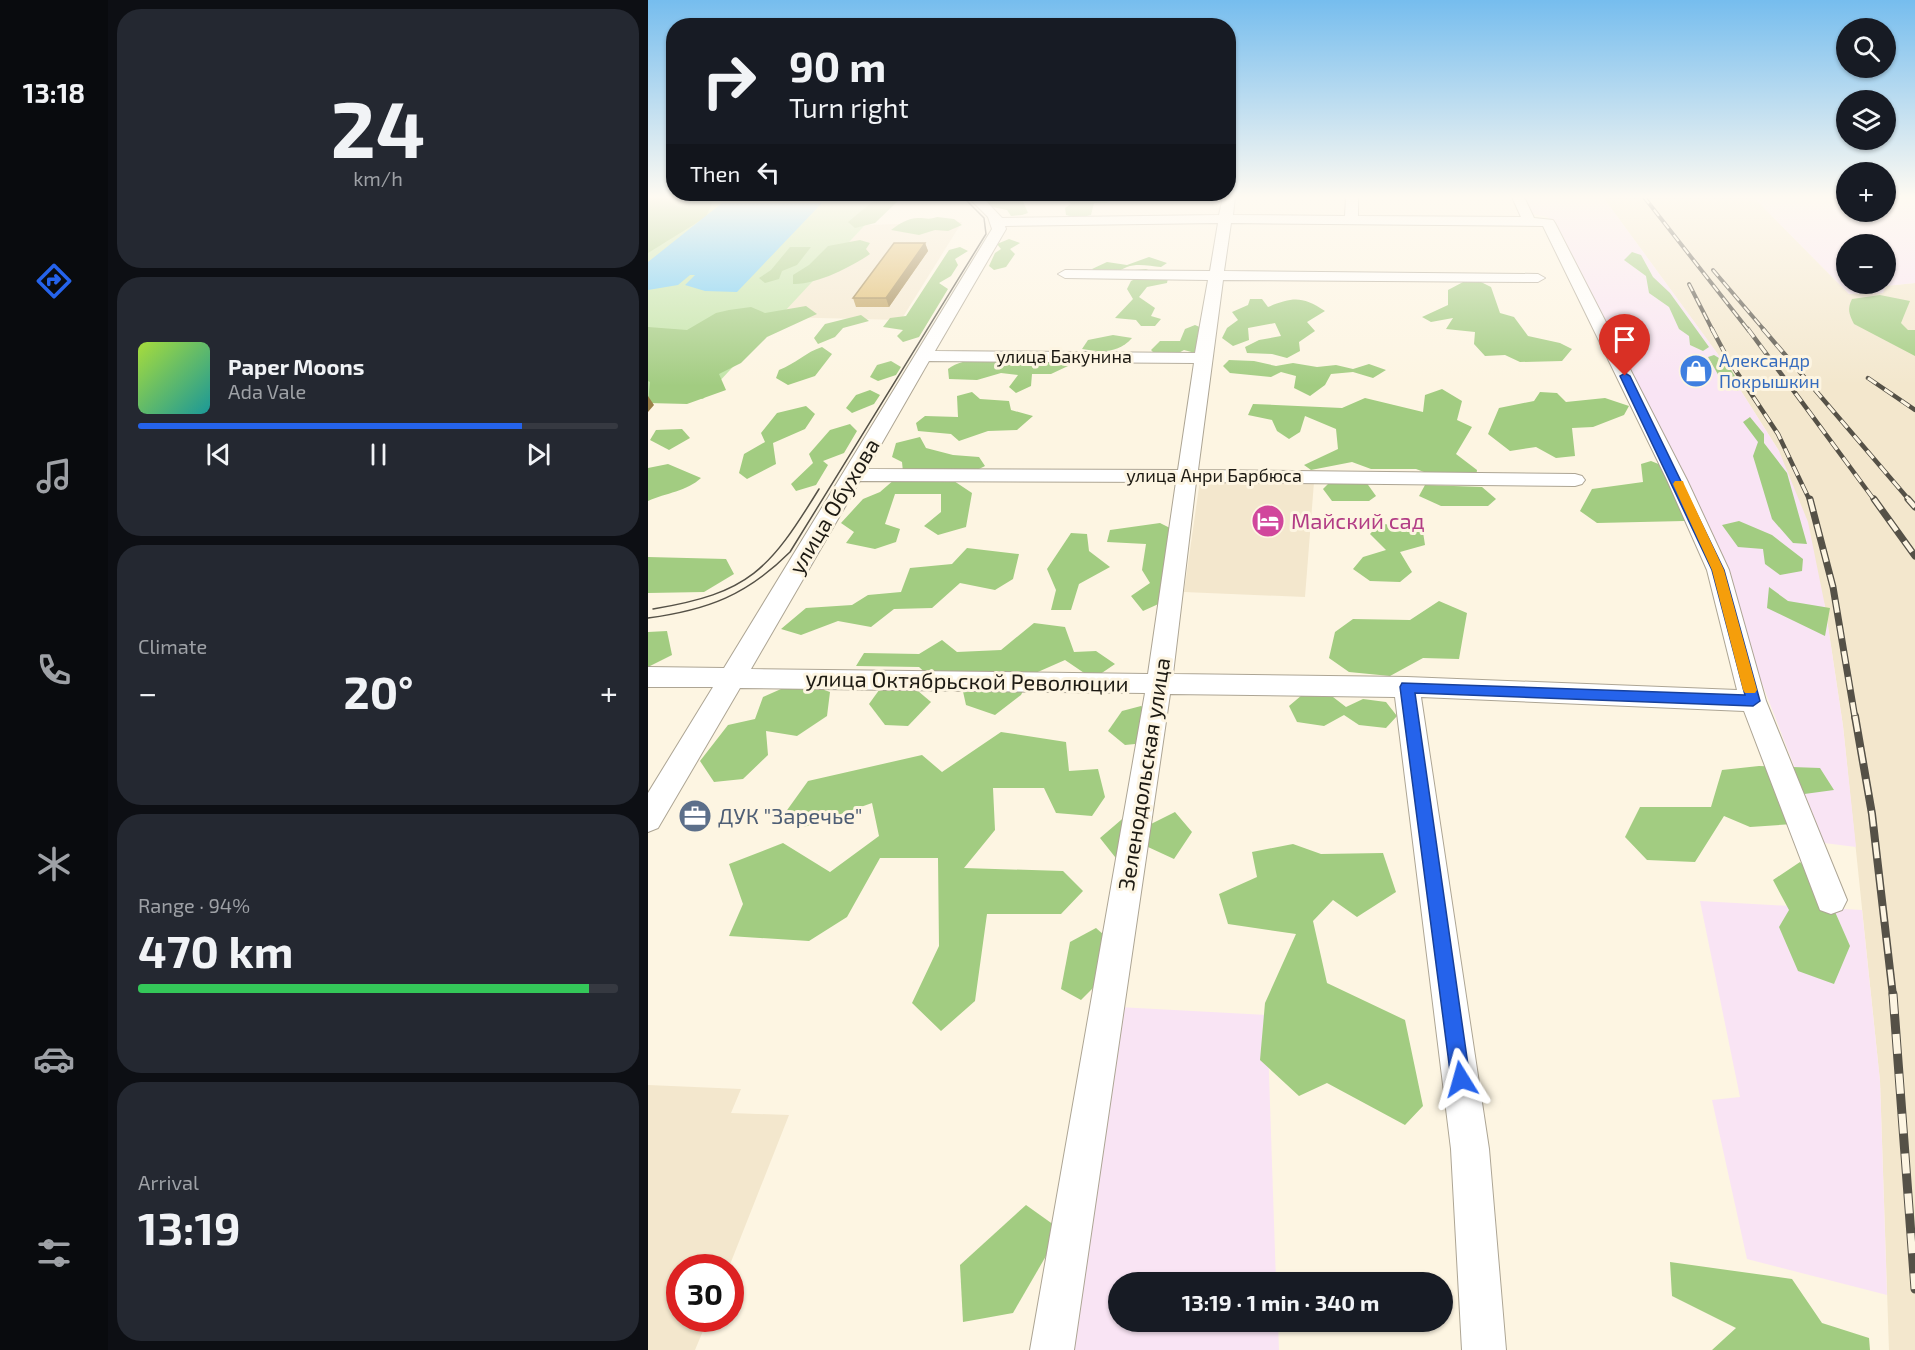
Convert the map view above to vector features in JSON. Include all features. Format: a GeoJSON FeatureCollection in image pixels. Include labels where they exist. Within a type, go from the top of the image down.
{"type":"FeatureCollection","features":[{"type":"Feature","properties":{"kind":"street","name":"улица Обухова"},"geometry":{"type":"LineString","coordinates":[[648,819],[981,260]]}},
{"type":"Feature","properties":{"kind":"street","name":"Зеленодольская улица"},"geometry":{"type":"LineString","coordinates":[[1052,1350],[1159,684],[1186,476],[1218,260]]}},
{"type":"Feature","properties":{"kind":"street"},"geometry":{"type":"LineString","coordinates":[[1566,260],[1682,490],[1718,570],[1753,701],[1831,900]]}},
{"type":"Feature","properties":{"kind":"street"},"geometry":{"type":"LineString","coordinates":[[1065,274],[1538,278]]}},
{"type":"Feature","properties":{"kind":"street","name":"улица Бакунина"},"geometry":{"type":"LineString","coordinates":[[926,356],[1203,358]]}},
{"type":"Feature","properties":{"kind":"street","name":"улица Анри Барбюса"},"geometry":{"type":"LineString","coordinates":[[853,475],[1575,480]]}},
{"type":"Feature","properties":{"kind":"street","name":"улица Октябрьской Революции"},"geometry":{"type":"LineString","coordinates":[[648,677],[1407,687],[1753,701]]}},
{"type":"Feature","properties":{"kind":"street"},"geometry":{"type":"LineString","coordinates":[[1407,687],[1470,1149],[1484,1350]]}},
{"type":"Feature","properties":{"kind":"shaded area"},"geometry":{"type":"Polygon","coordinates":[[[832,260],[938,260],[901,320],[778,317],[832,260]]]}},
{"type":"Feature","properties":{"kind":"shaded area"},"geometry":{"type":"Polygon","coordinates":[[[1570,260],[1649,260],[1717,353],[1779,451],[1808,522],[1825,606],[1843,726],[1856,847],[1824,843],[1740,627],[1617,350],[1570,260]]]}},
{"type":"Feature","properties":{"kind":"shaded area"},"geometry":{"type":"Polygon","coordinates":[[[1649,260],[1815,260],[1836,281],[1836,294],[1896,294],[1896,285],[1915,283],[1915,1350],[1889,1350],[1880,1081],[1843,726],[1825,606],[1779,451],[1717,353],[1649,260]]]}},
{"type":"Feature","properties":{"kind":"shaded area"},"geometry":{"type":"Polygon","coordinates":[[[1815,260],[1836,260],[1836,281],[1815,260]]]}},
{"type":"Feature","properties":{"kind":"shaded area"},"geometry":{"type":"Polygon","coordinates":[[[1896,260],[1915,260],[1915,283],[1896,285],[1896,260]]]}},
{"type":"Feature","properties":{"kind":"shaded area"},"geometry":{"type":"Polygon","coordinates":[[[1200,480],[1314,482],[1305,597],[1184,592],[1200,480]]]}},
{"type":"Feature","properties":{"kind":"shaded area"},"geometry":{"type":"Polygon","coordinates":[[[1700,901],[1862,910],[1880,1081],[1887,1295],[1747,1259],[1712,1100],[1740,1097],[1700,901]]]}},
{"type":"Feature","properties":{"kind":"shaded area"},"geometry":{"type":"Polygon","coordinates":[[[1118,1007],[1267,1015],[1276,1272],[1108,1272],[1108,1332],[1278,1332],[1279,1350],[1067,1350],[1118,1007]]]}},
{"type":"Feature","properties":{"kind":"shaded area"},"geometry":{"type":"Polygon","coordinates":[[[648,1085],[741,1089],[731,1113],[789,1115],[734,1254],[666,1254],[666,1332],[703,1332],[695,1350],[648,1350],[648,1085]]]}},
{"type":"Feature","properties":{"kind":"green space"},"geometry":{"type":"Polygon","coordinates":[[[648,260],[832,260],[703,399],[648,399],[648,260]]]}},
{"type":"Feature","properties":{"kind":"green space"},"geometry":{"type":"Polygon","coordinates":[[[779,260],[801,260],[797,265],[782,271],[779,279],[765,283],[759,278],[771,270],[779,260]]]}},
{"type":"Feature","properties":{"kind":"green space"},"geometry":{"type":"Polygon","coordinates":[[[814,260],[860,260],[812,282],[793,284],[793,275],[814,260]]]}},
{"type":"Feature","properties":{"kind":"green space"},"geometry":{"type":"Polygon","coordinates":[[[942,260],[956,260],[958,265],[951,276],[939,283],[948,289],[919,337],[903,342],[897,336],[903,330],[883,327],[890,318],[906,316],[942,260]]]}},
{"type":"Feature","properties":{"kind":"green space"},"geometry":{"type":"Polygon","coordinates":[[[992,260],[1011,260],[1006,267],[994,270],[989,266],[992,260]]]}},
{"type":"Feature","properties":{"kind":"green space"},"geometry":{"type":"Polygon","coordinates":[[[1141,260],[1158,260],[1167,263],[1161,267],[1131,266],[1106,276],[1092,269],[1107,262],[1127,265],[1141,260]]]}},
{"type":"Feature","properties":{"kind":"green space"},"geometry":{"type":"Polygon","coordinates":[[[1624,260],[1644,260],[1653,277],[1670,293],[1709,347],[1703,351],[1690,345],[1689,336],[1679,329],[1669,307],[1649,293],[1646,276],[1624,260]]]}},
{"type":"Feature","properties":{"kind":"green space"},"geometry":{"type":"Polygon","coordinates":[[[1146,269],[1168,278],[1167,283],[1147,287],[1139,297],[1155,308],[1151,316],[1161,319],[1155,326],[1141,326],[1136,320],[1115,318],[1133,299],[1127,289],[1131,281],[1139,277],[1135,270],[1146,269]]]}},
{"type":"Feature","properties":{"kind":"green space"},"geometry":{"type":"Polygon","coordinates":[[[1465,281],[1479,281],[1491,287],[1500,313],[1514,317],[1528,336],[1560,343],[1572,349],[1562,361],[1520,362],[1505,355],[1485,356],[1474,344],[1475,332],[1446,329],[1453,318],[1431,322],[1422,317],[1448,305],[1448,290],[1465,281]]]}},
{"type":"Feature","properties":{"kind":"green space"},"geometry":{"type":"Polygon","coordinates":[[[1880,295],[1910,301],[1901,323],[1908,330],[1915,330],[1915,356],[1854,324],[1849,312],[1852,299],[1880,295]]]}},
{"type":"Feature","properties":{"kind":"green space"},"geometry":{"type":"Polygon","coordinates":[[[1250,299],[1262,299],[1268,307],[1284,301],[1297,300],[1310,303],[1325,311],[1307,322],[1315,331],[1299,342],[1300,351],[1287,358],[1272,354],[1247,353],[1245,347],[1259,340],[1281,336],[1275,323],[1248,328],[1249,340],[1233,346],[1222,338],[1227,328],[1238,320],[1232,312],[1248,305],[1250,299]]]}},
{"type":"Feature","properties":{"kind":"green space"},"geometry":{"type":"Polygon","coordinates":[[[806,306],[817,314],[767,337],[741,363],[719,374],[726,390],[687,404],[648,403],[650,382],[648,381],[648,327],[687,330],[716,313],[729,310],[751,307],[765,313],[806,306]]]}},
{"type":"Feature","properties":{"kind":"green space"},"geometry":{"type":"Polygon","coordinates":[[[861,315],[869,321],[843,328],[835,337],[818,344],[814,338],[825,324],[861,315]]]}},
{"type":"Feature","properties":{"kind":"green space"},"geometry":{"type":"Polygon","coordinates":[[[1195,325],[1202,328],[1201,349],[1195,353],[1184,350],[1173,356],[1157,356],[1151,350],[1160,341],[1180,341],[1185,329],[1195,325]]]}},
{"type":"Feature","properties":{"kind":"green space"},"geometry":{"type":"Polygon","coordinates":[[[1113,335],[1132,338],[1121,347],[1109,351],[1082,349],[1088,340],[1113,335]]]}},
{"type":"Feature","properties":{"kind":"green space"},"geometry":{"type":"Polygon","coordinates":[[[822,347],[832,354],[815,376],[788,385],[776,378],[779,370],[822,347]]]}},
{"type":"Feature","properties":{"kind":"green space"},"geometry":{"type":"Polygon","coordinates":[[[1714,355],[1727,363],[1742,388],[1737,391],[1724,385],[1708,357],[1714,355]]]}},
{"type":"Feature","properties":{"kind":"green space"},"geometry":{"type":"Polygon","coordinates":[[[1020,359],[1059,359],[1068,366],[1051,374],[1032,374],[1031,386],[1016,393],[1009,387],[1018,375],[1001,373],[977,380],[949,379],[948,369],[962,362],[986,360],[1009,365],[1020,359]]]}},
{"type":"Feature","properties":{"kind":"green space"},"geometry":{"type":"Polygon","coordinates":[[[1229,360],[1254,361],[1276,366],[1293,363],[1317,367],[1336,365],[1353,369],[1369,364],[1386,370],[1373,378],[1353,372],[1331,374],[1325,385],[1310,396],[1294,388],[1296,376],[1281,372],[1271,377],[1230,373],[1223,366],[1229,360]]]}},
{"type":"Feature","properties":{"kind":"green space"},"geometry":{"type":"Polygon","coordinates":[[[891,361],[901,367],[896,375],[878,381],[870,377],[877,365],[891,361]]]}},
{"type":"Feature","properties":{"kind":"green space"},"geometry":{"type":"Polygon","coordinates":[[[1442,389],[1462,401],[1457,420],[1472,427],[1456,454],[1477,470],[1476,477],[1440,478],[1416,469],[1371,469],[1352,462],[1311,470],[1304,465],[1338,449],[1336,429],[1305,416],[1300,432],[1289,439],[1277,431],[1272,420],[1248,415],[1253,404],[1342,408],[1365,398],[1423,412],[1425,395],[1442,389]]]}},
{"type":"Feature","properties":{"kind":"green space"},"geometry":{"type":"Polygon","coordinates":[[[870,390],[880,395],[874,404],[852,413],[846,408],[856,395],[870,390]]]}},
{"type":"Feature","properties":{"kind":"green space"},"geometry":{"type":"Polygon","coordinates":[[[972,392],[980,399],[1009,401],[1011,410],[1033,416],[1017,430],[988,431],[959,441],[951,434],[918,431],[916,423],[925,416],[958,417],[957,396],[972,392]]]}},
{"type":"Feature","properties":{"kind":"green space"},"geometry":{"type":"Polygon","coordinates":[[[1540,392],[1557,393],[1566,402],[1605,398],[1629,406],[1624,415],[1593,427],[1572,428],[1575,456],[1556,458],[1536,447],[1510,451],[1488,434],[1499,408],[1534,401],[1540,392]]]}},
{"type":"Feature","properties":{"kind":"green space"},"geometry":{"type":"Polygon","coordinates":[[[806,406],[815,414],[805,429],[773,443],[776,464],[747,479],[739,473],[744,454],[765,442],[761,433],[777,413],[806,406]]]}},
{"type":"Feature","properties":{"kind":"green space"},"geometry":{"type":"Polygon","coordinates":[[[1750,417],[1764,434],[1764,443],[1787,473],[1807,544],[1793,543],[1772,519],[1753,456],[1758,442],[1743,422],[1750,417]]]}},
{"type":"Feature","properties":{"kind":"green space"},"geometry":{"type":"Polygon","coordinates":[[[850,424],[857,431],[844,453],[823,461],[828,465],[816,485],[796,491],[791,484],[813,463],[809,454],[830,430],[850,424]]]}},
{"type":"Feature","properties":{"kind":"green space"},"geometry":{"type":"Polygon","coordinates":[[[682,429],[690,438],[669,450],[650,440],[656,430],[682,429]]]}},
{"type":"Feature","properties":{"kind":"green space"},"geometry":{"type":"Polygon","coordinates":[[[920,437],[926,448],[953,455],[979,457],[985,466],[971,473],[903,472],[902,462],[892,457],[896,443],[920,437]]]}},
{"type":"Feature","properties":{"kind":"green space"},"geometry":{"type":"Polygon","coordinates":[[[1651,461],[1661,465],[1687,512],[1684,521],[1597,523],[1580,511],[1592,489],[1643,482],[1641,464],[1651,461]]]}},
{"type":"Feature","properties":{"kind":"green space"},"geometry":{"type":"Polygon","coordinates":[[[668,464],[701,478],[683,489],[648,501],[648,468],[668,464]]]}},
{"type":"Feature","properties":{"kind":"green space"},"geometry":{"type":"Polygon","coordinates":[[[895,479],[951,479],[972,493],[966,527],[938,535],[924,526],[941,512],[941,494],[895,494],[885,524],[900,529],[896,542],[875,549],[846,543],[854,532],[841,523],[863,499],[880,492],[895,479]]]}},
{"type":"Feature","properties":{"kind":"green space"},"geometry":{"type":"Polygon","coordinates":[[[1332,480],[1366,482],[1376,496],[1369,501],[1332,501],[1323,489],[1332,480]]]}},
{"type":"Feature","properties":{"kind":"green space"},"geometry":{"type":"Polygon","coordinates":[[[1425,485],[1482,487],[1496,499],[1488,506],[1441,506],[1419,496],[1425,485]]]}},
{"type":"Feature","properties":{"kind":"green space"},"geometry":{"type":"Polygon","coordinates":[[[1739,521],[1772,535],[1803,559],[1802,571],[1780,575],[1765,564],[1763,549],[1738,547],[1722,525],[1739,521]]]}},
{"type":"Feature","properties":{"kind":"green space"},"geometry":{"type":"Polygon","coordinates":[[[1160,523],[1174,530],[1171,576],[1160,585],[1165,601],[1143,611],[1131,596],[1150,583],[1142,570],[1146,544],[1107,542],[1110,530],[1160,523]]]}},
{"type":"Feature","properties":{"kind":"green space"},"geometry":{"type":"Polygon","coordinates":[[[1380,523],[1423,532],[1425,545],[1400,552],[1412,572],[1400,582],[1370,581],[1353,569],[1363,557],[1386,550],[1370,534],[1380,523]]]}},
{"type":"Feature","properties":{"kind":"green space"},"geometry":{"type":"Polygon","coordinates":[[[1071,533],[1087,534],[1089,551],[1110,567],[1079,584],[1071,610],[1051,610],[1056,590],[1047,569],[1071,533]]]}},
{"type":"Feature","properties":{"kind":"green space"},"geometry":{"type":"Polygon","coordinates":[[[967,548],[1019,554],[1013,579],[995,590],[960,583],[932,608],[894,609],[871,627],[838,621],[801,635],[781,629],[806,608],[852,605],[868,595],[901,592],[910,568],[952,564],[967,548]]]}},
{"type":"Feature","properties":{"kind":"green space"},"geometry":{"type":"Polygon","coordinates":[[[648,557],[726,559],[734,574],[704,592],[648,593],[648,557]]]}},
{"type":"Feature","properties":{"kind":"green space"},"geometry":{"type":"Polygon","coordinates":[[[1769,587],[1788,601],[1830,608],[1825,636],[1767,608],[1769,587]]]}},
{"type":"Feature","properties":{"kind":"green space"},"geometry":{"type":"Polygon","coordinates":[[[1439,601],[1467,613],[1459,659],[1423,658],[1390,676],[1349,672],[1329,658],[1335,632],[1353,619],[1410,620],[1439,601]]]}},
{"type":"Feature","properties":{"kind":"green space"},"geometry":{"type":"Polygon","coordinates":[[[1034,623],[1065,627],[1074,652],[1096,651],[1115,664],[1093,679],[1065,660],[1031,675],[1021,695],[995,715],[966,705],[960,678],[931,678],[919,667],[856,666],[864,653],[919,654],[942,640],[957,652],[1001,650],[1034,623]]]}},
{"type":"Feature","properties":{"kind":"green space"},"geometry":{"type":"Polygon","coordinates":[[[667,631],[672,655],[648,667],[648,632],[667,631]]]}},
{"type":"Feature","properties":{"kind":"green space"},"geometry":{"type":"Polygon","coordinates":[[[799,681],[830,692],[827,716],[797,736],[766,731],[768,755],[743,779],[714,782],[700,761],[728,725],[755,719],[763,697],[799,681]]]}},
{"type":"Feature","properties":{"kind":"green space"},"geometry":{"type":"Polygon","coordinates":[[[911,685],[931,702],[908,726],[885,725],[869,704],[882,686],[911,685]]]}},
{"type":"Feature","properties":{"kind":"green space"},"geometry":{"type":"Polygon","coordinates":[[[1302,695],[1333,697],[1346,707],[1363,699],[1386,702],[1397,716],[1386,728],[1359,725],[1344,715],[1324,726],[1297,722],[1289,706],[1302,695]]]}},
{"type":"Feature","properties":{"kind":"green space"},"geometry":{"type":"Polygon","coordinates":[[[1141,706],[1159,718],[1155,742],[1125,745],[1108,731],[1122,711],[1141,706]]]}},
{"type":"Feature","properties":{"kind":"green space"},"geometry":{"type":"Polygon","coordinates":[[[1001,732],[1066,742],[1069,771],[1098,769],[1105,797],[1092,816],[1056,813],[1044,788],[993,788],[995,830],[964,868],[1063,871],[1083,891],[1061,914],[987,914],[975,1001],[941,1031],[912,1003],[939,946],[938,858],[880,858],[847,917],[809,941],[729,936],[743,904],[729,864],[783,843],[830,872],[879,836],[872,803],[804,827],[785,813],[808,781],[922,755],[942,772],[1001,732]]]}},
{"type":"Feature","properties":{"kind":"green space"},"geometry":{"type":"Polygon","coordinates":[[[1759,766],[1820,768],[1834,790],[1797,795],[1793,824],[1750,827],[1724,816],[1695,862],[1647,860],[1625,837],[1640,807],[1711,807],[1722,770],[1759,766]]]}},
{"type":"Feature","properties":{"kind":"green space"},"geometry":{"type":"Polygon","coordinates":[[[1175,812],[1192,832],[1174,859],[1148,847],[1119,862],[1100,838],[1128,814],[1149,825],[1175,812]]]}},
{"type":"Feature","properties":{"kind":"green space"},"geometry":{"type":"Polygon","coordinates":[[[1293,844],[1321,854],[1383,853],[1396,892],[1357,917],[1333,900],[1313,921],[1327,983],[1405,1020],[1423,1106],[1405,1125],[1327,1083],[1299,1096],[1260,1060],[1265,1003],[1296,934],[1228,924],[1219,894],[1257,877],[1252,852],[1293,844]]]}},
{"type":"Feature","properties":{"kind":"green space"},"geometry":{"type":"Polygon","coordinates":[[[1800,862],[1825,889],[1850,946],[1834,984],[1798,971],[1779,927],[1789,910],[1773,880],[1800,862]]]}},
{"type":"Feature","properties":{"kind":"green space"},"geometry":{"type":"Polygon","coordinates":[[[1096,928],[1113,943],[1106,975],[1081,1000],[1061,989],[1070,942],[1096,928]]]}},
{"type":"Feature","properties":{"kind":"green space"},"geometry":{"type":"Polygon","coordinates":[[[1026,1205],[1061,1230],[1013,1313],[963,1322],[960,1265],[1026,1205]]]}},
{"type":"Feature","properties":{"kind":"green space"},"geometry":{"type":"Polygon","coordinates":[[[1670,1262],[1792,1279],[1822,1323],[1869,1338],[1870,1350],[1712,1350],[1736,1328],[1672,1296],[1670,1262]]]}},
{"type":"Feature","properties":{"kind":"water"},"geometry":{"type":"Polygon","coordinates":[[[651,260],[768,260],[737,292],[705,291],[685,285],[695,275],[690,275],[678,285],[648,290],[648,262],[651,260]]]}},
{"type":"Feature","properties":{"kind":"building"},"geometry":{"type":"Polygon","coordinates":[[[881,260],[913,260],[886,298],[853,298],[881,260]]]}},
{"type":"Feature","properties":{"kind":"tram line"},"geometry":{"type":"LineString","coordinates":[[648,618],[670,615],[725,598],[758,579],[790,552],[970,260]]}},
{"type":"Feature","properties":{"kind":"tram line"},"geometry":{"type":"LineString","coordinates":[[653,609],[713,595],[754,573],[786,540],[819,489]]}},
{"type":"Feature","properties":{"kind":"railway"},"geometry":{"type":"LineString","coordinates":[[1693,260],[1749,331]]}},
{"type":"Feature","properties":{"kind":"railway"},"geometry":{"type":"LineString","coordinates":[[1713,270],[1765,331]]}},
{"type":"Feature","properties":{"kind":"railway"},"geometry":{"type":"LineString","coordinates":[[1689,284],[1713,331]]}},
{"type":"Feature","properties":{"kind":"railway"},"geometry":{"type":"LineString","coordinates":[[1712,329],[1728,359],[1778,434],[1810,501]]}},
{"type":"Feature","properties":{"kind":"railway"},"geometry":{"type":"LineString","coordinates":[[1748,329],[1875,501]]}},
{"type":"Feature","properties":{"kind":"railway"},"geometry":{"type":"LineString","coordinates":[[1763,329],[1910,501]]}},
{"type":"Feature","properties":{"kind":"railway"},"geometry":{"type":"LineString","coordinates":[[1868,378],[1915,410]]}},
{"type":"Feature","properties":{"kind":"railway"},"geometry":{"type":"LineString","coordinates":[[1810,499],[1833,587],[1855,718]]}},
{"type":"Feature","properties":{"kind":"railway"},"geometry":{"type":"LineString","coordinates":[[1874,499],[1915,556]]}},
{"type":"Feature","properties":{"kind":"railway"},"geometry":{"type":"LineString","coordinates":[[1908,499],[1915,507]]}},
{"type":"Feature","properties":{"kind":"railway"},"geometry":{"type":"LineString","coordinates":[[1855,716],[1872,814],[1893,996]]}},
{"type":"Feature","properties":{"kind":"railway"},"geometry":{"type":"LineString","coordinates":[[1893,994],[1915,1289]]}},
{"type":"Feature","properties":{"kind":"slow traffic"},"geometry":{"type":"LineString","coordinates":[[1679,484],[1718,570],[1750,690]]}},
{"type":"Feature","properties":{"kind":"place","name":"Александр Покрышкин"},"geometry":{"type":"Point","coordinates":[1696,371]}},
{"type":"Feature","properties":{"kind":"place","name":"Майский сад"},"geometry":{"type":"Point","coordinates":[1268,521]}},
{"type":"Feature","properties":{"kind":"place","name":"ДУК \"Заречье\""},"geometry":{"type":"Point","coordinates":[695,816]}},
{"type":"Feature","properties":{"kind":"route"},"geometry":{"type":"LineString","coordinates":[[1461,1079],[1407,687],[1753,701],[1718,570],[1677,480],[1625,376]]}}]}
